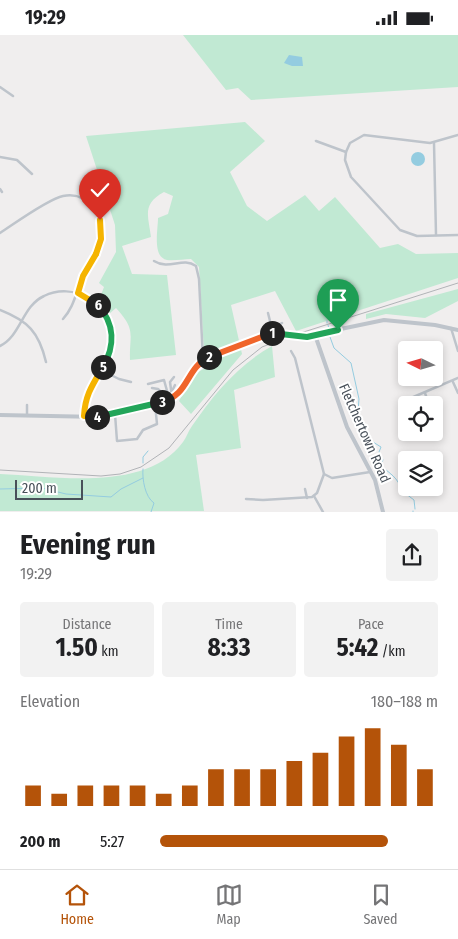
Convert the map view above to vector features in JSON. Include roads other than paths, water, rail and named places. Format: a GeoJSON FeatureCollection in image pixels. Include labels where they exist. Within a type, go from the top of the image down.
{"type":"FeatureCollection","features":[{"type":"Feature","properties":{"kind":"street"},"geometry":{"type":"LineString","coordinates":[[0,87],[13,97]]}},
{"type":"Feature","properties":{"kind":"street"},"geometry":{"type":"LineString","coordinates":[[458,135],[434,143],[367,134],[356,139],[346,152],[345,164],[349,175],[397,228],[410,235],[458,235]]}},
{"type":"Feature","properties":{"kind":"street"},"geometry":{"type":"LineString","coordinates":[[316,141],[346,152]]}},
{"type":"Feature","properties":{"kind":"street"},"geometry":{"type":"LineString","coordinates":[[434,143],[436,235]]}},
{"type":"Feature","properties":{"kind":"street"},"geometry":{"type":"LineString","coordinates":[[0,157],[17,160],[32,174]]}},
{"type":"Feature","properties":{"kind":"street"},"geometry":{"type":"LineString","coordinates":[[0,233],[58,198],[73,197],[88,202],[95,210],[100,220],[101,239],[96,254],[81,281],[71,311],[63,319]]}},
{"type":"Feature","properties":{"kind":"street"},"geometry":{"type":"LineString","coordinates":[[154,261],[165,266],[188,262],[197,269],[203,360]]}},
{"type":"Feature","properties":{"kind":"street"},"geometry":{"type":"LineString","coordinates":[[0,346],[10,339],[33,303],[45,295],[60,291],[78,293],[98,305],[111,329],[111,350],[88,391],[84,416]]}},
{"type":"Feature","properties":{"kind":"street"},"geometry":{"type":"LineString","coordinates":[[0,310],[21,319],[37,337],[46,362]]}},
{"type":"Feature","properties":{"kind":"street"},"geometry":{"type":"LineString","coordinates":[[268,313],[272,331]]}},
{"type":"Feature","properties":{"kind":"street"},"geometry":{"type":"LineString","coordinates":[[272,331],[298,337],[384,320],[458,330]]}},
{"type":"Feature","properties":{"kind":"street"},"geometry":{"type":"LineString","coordinates":[[0,415],[84,416],[116,414],[171,399],[182,391],[195,367],[203,360],[272,331],[282,323]]}},
{"type":"Feature","properties":{"kind":"street"},"geometry":{"type":"LineString","coordinates":[[451,328],[458,351]]}},
{"type":"Feature","properties":{"kind":"street","name":"Fletchertown Road"},"geometry":{"type":"LineString","coordinates":[[315,335],[347,427],[371,471],[378,489],[383,511]]}},
{"type":"Feature","properties":{"kind":"street"},"geometry":{"type":"LineString","coordinates":[[246,499],[263,500],[314,496],[324,474],[295,358],[291,351]]}},
{"type":"Feature","properties":{"kind":"street"},"geometry":{"type":"LineString","coordinates":[[101,370],[119,379],[131,381]]}},
{"type":"Feature","properties":{"kind":"street"},"geometry":{"type":"LineString","coordinates":[[171,399],[170,382],[174,377]]}},
{"type":"Feature","properties":{"kind":"street"},"geometry":{"type":"LineString","coordinates":[[419,396],[458,378]]}},
{"type":"Feature","properties":{"kind":"street"},"geometry":{"type":"LineString","coordinates":[[148,384],[159,380],[165,381],[171,399]]}},
{"type":"Feature","properties":{"kind":"street"},"geometry":{"type":"LineString","coordinates":[[453,381],[458,393]]}},
{"type":"Feature","properties":{"kind":"street"},"geometry":{"type":"LineString","coordinates":[[171,393],[175,385]]}},
{"type":"Feature","properties":{"kind":"street"},"geometry":{"type":"LineString","coordinates":[[152,388],[158,389],[171,399]]}},
{"type":"Feature","properties":{"kind":"street"},"geometry":{"type":"LineString","coordinates":[[116,414],[116,440],[137,439],[144,430],[157,425],[155,404]]}},
{"type":"Feature","properties":{"kind":"street"},"geometry":{"type":"LineString","coordinates":[[27,405],[27,415]]}},
{"type":"Feature","properties":{"kind":"street"},"geometry":{"type":"LineString","coordinates":[[324,474],[332,478],[371,471]]}},
{"type":"Feature","properties":{"kind":"street"},"geometry":{"type":"LineString","coordinates":[[305,489],[307,498]]}},
{"type":"Feature","properties":{"kind":"street"},"geometry":{"type":"LineString","coordinates":[[314,496],[323,511]]}},
{"type":"Feature","properties":{"kind":"water"},"geometry":{"type":"Polygon","coordinates":[[[289,55],[302,57],[303,66],[292,66],[284,63],[289,55]]]}},
{"type":"Feature","properties":{"kind":"water"},"geometry":{"type":"Polygon","coordinates":[[[415,152],[421,152],[425,159],[421,166],[415,166],[411,162],[411,156],[415,152]]]}},
{"type":"Feature","properties":{"kind":"waterway"},"geometry":{"type":"LineString","coordinates":[[328,325],[329,329]]}},
{"type":"Feature","properties":{"kind":"waterway"},"geometry":{"type":"LineString","coordinates":[[330,337],[334,348],[351,363],[359,399],[358,411],[361,428],[366,429],[365,437],[381,447],[379,452],[383,460],[380,465],[396,479],[401,490],[414,500],[415,509]]}},
{"type":"Feature","properties":{"kind":"waterway"},"geometry":{"type":"LineString","coordinates":[[143,463],[143,457],[148,451]]}},
{"type":"Feature","properties":{"kind":"waterway"},"geometry":{"type":"LineString","coordinates":[[143,469],[145,488],[148,497],[154,503],[151,512]]}},
{"type":"Feature","properties":{"kind":"waterway"},"geometry":{"type":"LineString","coordinates":[[0,489],[42,488],[66,494],[111,497],[121,489],[143,478]]}},
{"type":"Feature","properties":{"kind":"railway"},"geometry":{"type":"LineString","coordinates":[[0,470],[101,476],[120,474],[141,467],[169,448],[233,370],[262,347],[458,283]]}}]}
